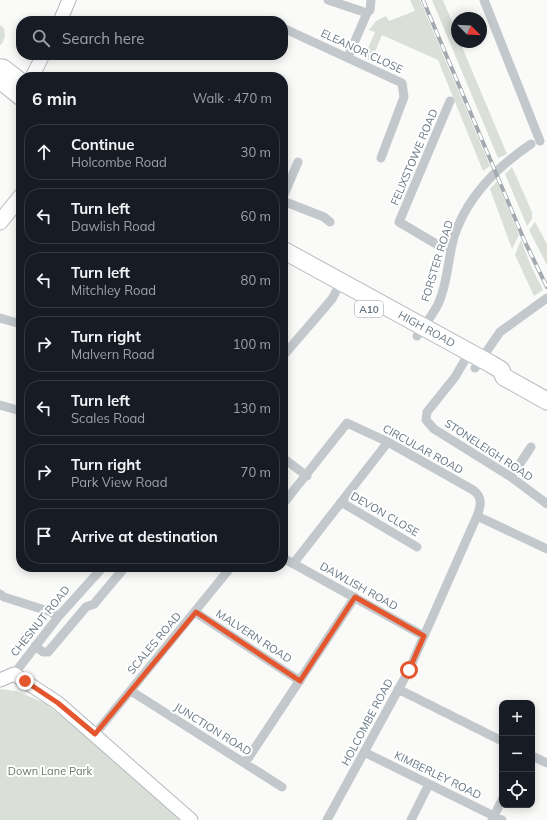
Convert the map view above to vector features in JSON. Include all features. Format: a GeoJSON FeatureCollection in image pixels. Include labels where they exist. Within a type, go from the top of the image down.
{"type":"FeatureCollection","features":[{"type":"Feature","properties":{"kind":"highway"},"geometry":{"type":"LineString","coordinates":[[0,68],[3,68],[16,78]]}},
{"type":"Feature","properties":{"kind":"highway"},"geometry":{"type":"LineString","coordinates":[[0,80],[16,93]]}},
{"type":"Feature","properties":{"kind":"highway","name":"HIGH ROAD"},"geometry":{"type":"LineString","coordinates":[[288,253],[339,287]]}},
{"type":"Feature","properties":{"kind":"highway","name":"HIGH ROAD"},"geometry":{"type":"LineString","coordinates":[[288,263],[339,287],[472,361],[501,370],[504,377],[547,402]]}},
{"type":"Feature","properties":{"kind":"main road"},"geometry":{"type":"LineString","coordinates":[[0,222],[16,202]]}},
{"type":"Feature","properties":{"kind":"street"},"geometry":{"type":"LineString","coordinates":[[62,16],[69,0]]}},
{"type":"Feature","properties":{"kind":"street"},"geometry":{"type":"LineString","coordinates":[[328,0],[367,13]]}},
{"type":"Feature","properties":{"kind":"street"},"geometry":{"type":"LineString","coordinates":[[348,57],[367,13],[372,7],[371,0]]}},
{"type":"Feature","properties":{"kind":"street"},"geometry":{"type":"LineString","coordinates":[[484,0],[538,142]]}},
{"type":"Feature","properties":{"kind":"street","name":"ELEANOR CLOSE"},"geometry":{"type":"LineString","coordinates":[[288,30],[402,83],[404,98],[381,158]]}},
{"type":"Feature","properties":{"kind":"street"},"geometry":{"type":"LineString","coordinates":[[34,72],[40,60]]}},
{"type":"Feature","properties":{"kind":"street","name":"FELIXSTOWE ROAD"},"geometry":{"type":"LineString","coordinates":[[450,101],[399,222],[438,245],[451,250]]}},
{"type":"Feature","properties":{"kind":"street","name":"FORSTER ROAD"},"geometry":{"type":"LineString","coordinates":[[420,331],[438,304],[446,281],[451,250],[459,225],[486,181],[503,164],[538,142]]}},
{"type":"Feature","properties":{"kind":"street"},"geometry":{"type":"LineString","coordinates":[[288,185],[298,162]]}},
{"type":"Feature","properties":{"kind":"street"},"geometry":{"type":"LineString","coordinates":[[288,203],[324,217],[330,222]]}},
{"type":"Feature","properties":{"kind":"street"},"geometry":{"type":"LineString","coordinates":[[288,350],[332,300],[339,287]]}},
{"type":"Feature","properties":{"kind":"street"},"geometry":{"type":"LineString","coordinates":[[472,361],[506,327],[547,298]]}},
{"type":"Feature","properties":{"kind":"street"},"geometry":{"type":"LineString","coordinates":[[0,318],[16,323]]}},
{"type":"Feature","properties":{"kind":"street","name":"STONELEIGH ROAD"},"geometry":{"type":"LineString","coordinates":[[472,361],[455,377],[427,412],[426,420],[434,428],[511,477],[547,504]]}},
{"type":"Feature","properties":{"kind":"street"},"geometry":{"type":"LineString","coordinates":[[0,405],[16,410]]}},
{"type":"Feature","properties":{"kind":"street","name":"CIRCULAR ROAD"},"geometry":{"type":"LineString","coordinates":[[307,476],[348,423],[388,442],[477,493],[481,502]]}},
{"type":"Feature","properties":{"kind":"street","name":"DEVON CLOSE"},"geometry":{"type":"LineString","coordinates":[[293,564],[388,442]]}},
{"type":"Feature","properties":{"kind":"street"},"geometry":{"type":"LineString","coordinates":[[511,477],[531,447]]}},
{"type":"Feature","properties":{"kind":"street"},"geometry":{"type":"LineString","coordinates":[[288,462],[307,476],[288,498]]}},
{"type":"Feature","properties":{"kind":"street","name":"DEVON CLOSE"},"geometry":{"type":"LineString","coordinates":[[341,502],[418,547]]}},
{"type":"Feature","properties":{"kind":"street","name":"HOLCOMBE ROAD"},"geometry":{"type":"LineString","coordinates":[[327,820],[398,689],[424,636],[477,516],[481,502]]}},
{"type":"Feature","properties":{"kind":"street"},"geometry":{"type":"LineString","coordinates":[[477,516],[547,549]]}},
{"type":"Feature","properties":{"kind":"street","name":"DAWLISH ROAD"},"geometry":{"type":"LineString","coordinates":[[288,561],[424,636]]}},
{"type":"Feature","properties":{"kind":"street","name":"CHESNUT ROAD"},"geometry":{"type":"LineString","coordinates":[[14,674],[58,617],[98,572]]}},
{"type":"Feature","properties":{"kind":"street"},"geometry":{"type":"LineString","coordinates":[[35,646],[43,652],[48,652],[86,607],[94,604],[121,572]]}},
{"type":"Feature","properties":{"kind":"street","name":"SCALES ROAD"},"geometry":{"type":"LineString","coordinates":[[95,734],[227,572]]}},
{"type":"Feature","properties":{"kind":"street"},"geometry":{"type":"LineString","coordinates":[[0,594],[4,597],[51,612],[58,617]]}},
{"type":"Feature","properties":{"kind":"street"},"geometry":{"type":"LineString","coordinates":[[245,763],[355,597]]}},
{"type":"Feature","properties":{"kind":"street","name":"MALVERN ROAD"},"geometry":{"type":"LineString","coordinates":[[196,612],[300,681]]}},
{"type":"Feature","properties":{"kind":"street"},"geometry":{"type":"LineString","coordinates":[[0,680],[14,674],[58,703],[191,820]]}},
{"type":"Feature","properties":{"kind":"street"},"geometry":{"type":"LineString","coordinates":[[398,689],[499,739]]}},
{"type":"Feature","properties":{"kind":"street","name":"JUNCTION ROAD"},"geometry":{"type":"LineString","coordinates":[[130,691],[282,787]]}},
{"type":"Feature","properties":{"kind":"street","name":"KIMBERLEY ROAD"},"geometry":{"type":"LineString","coordinates":[[364,752],[496,819]]}},
{"type":"Feature","properties":{"kind":"street"},"geometry":{"type":"LineString","coordinates":[[535,757],[547,763]]}},
{"type":"Feature","properties":{"kind":"street"},"geometry":{"type":"LineString","coordinates":[[411,820],[429,784]]}},
{"type":"Feature","properties":{"kind":"street"},"geometry":{"type":"LineString","coordinates":[[496,819],[499,808]]}},
{"type":"Feature","properties":{"kind":"green space"},"geometry":{"type":"Polygon","coordinates":[[[410,0],[420,0],[490,166],[483,171],[438,60],[382,35],[371,61],[361,56],[359,52],[361,49],[367,51],[375,32],[369,30],[376,21],[386,16],[389,21],[415,11],[410,0]]]}},
{"type":"Feature","properties":{"kind":"green space"},"geometry":{"type":"Polygon","coordinates":[[[432,0],[443,0],[451,19],[451,45],[432,0]]]}},
{"type":"Feature","properties":{"kind":"green space"},"geometry":{"type":"Polygon","coordinates":[[[0,25],[4,28],[5,36],[2,44],[0,45],[0,25]]]}},
{"type":"Feature","properties":{"kind":"green space"},"geometry":{"type":"Polygon","coordinates":[[[452,48],[463,48],[507,154],[498,158],[452,48]]]}},
{"type":"Feature","properties":{"kind":"green space"},"geometry":{"type":"Polygon","coordinates":[[[512,167],[532,212],[532,219],[527,226],[505,174],[512,167]]]}},
{"type":"Feature","properties":{"kind":"green space"},"geometry":{"type":"Polygon","coordinates":[[[497,181],[519,235],[512,249],[490,189],[497,181]]]}},
{"type":"Feature","properties":{"kind":"green space"},"geometry":{"type":"Polygon","coordinates":[[[535,222],[547,244],[547,265],[529,230],[535,222]]]}},
{"type":"Feature","properties":{"kind":"green space"},"geometry":{"type":"Polygon","coordinates":[[[521,240],[531,266],[543,290],[534,296],[515,255],[521,240]]]}},
{"type":"Feature","properties":{"kind":"green space","name":"Down Lane Park"},"geometry":{"type":"Polygon","coordinates":[[[0,689],[16,691],[45,703],[91,740],[181,820],[0,820],[0,689]]]}},
{"type":"Feature","properties":{"kind":"railway"},"geometry":{"type":"LineString","coordinates":[[423,0],[525,242],[547,287]]}},
{"type":"Feature","properties":{"kind":"route"},"geometry":{"type":"LineString","coordinates":[[25,681],[58,703],[95,734],[196,612],[300,681],[355,597],[424,636],[409,670]]}}]}
